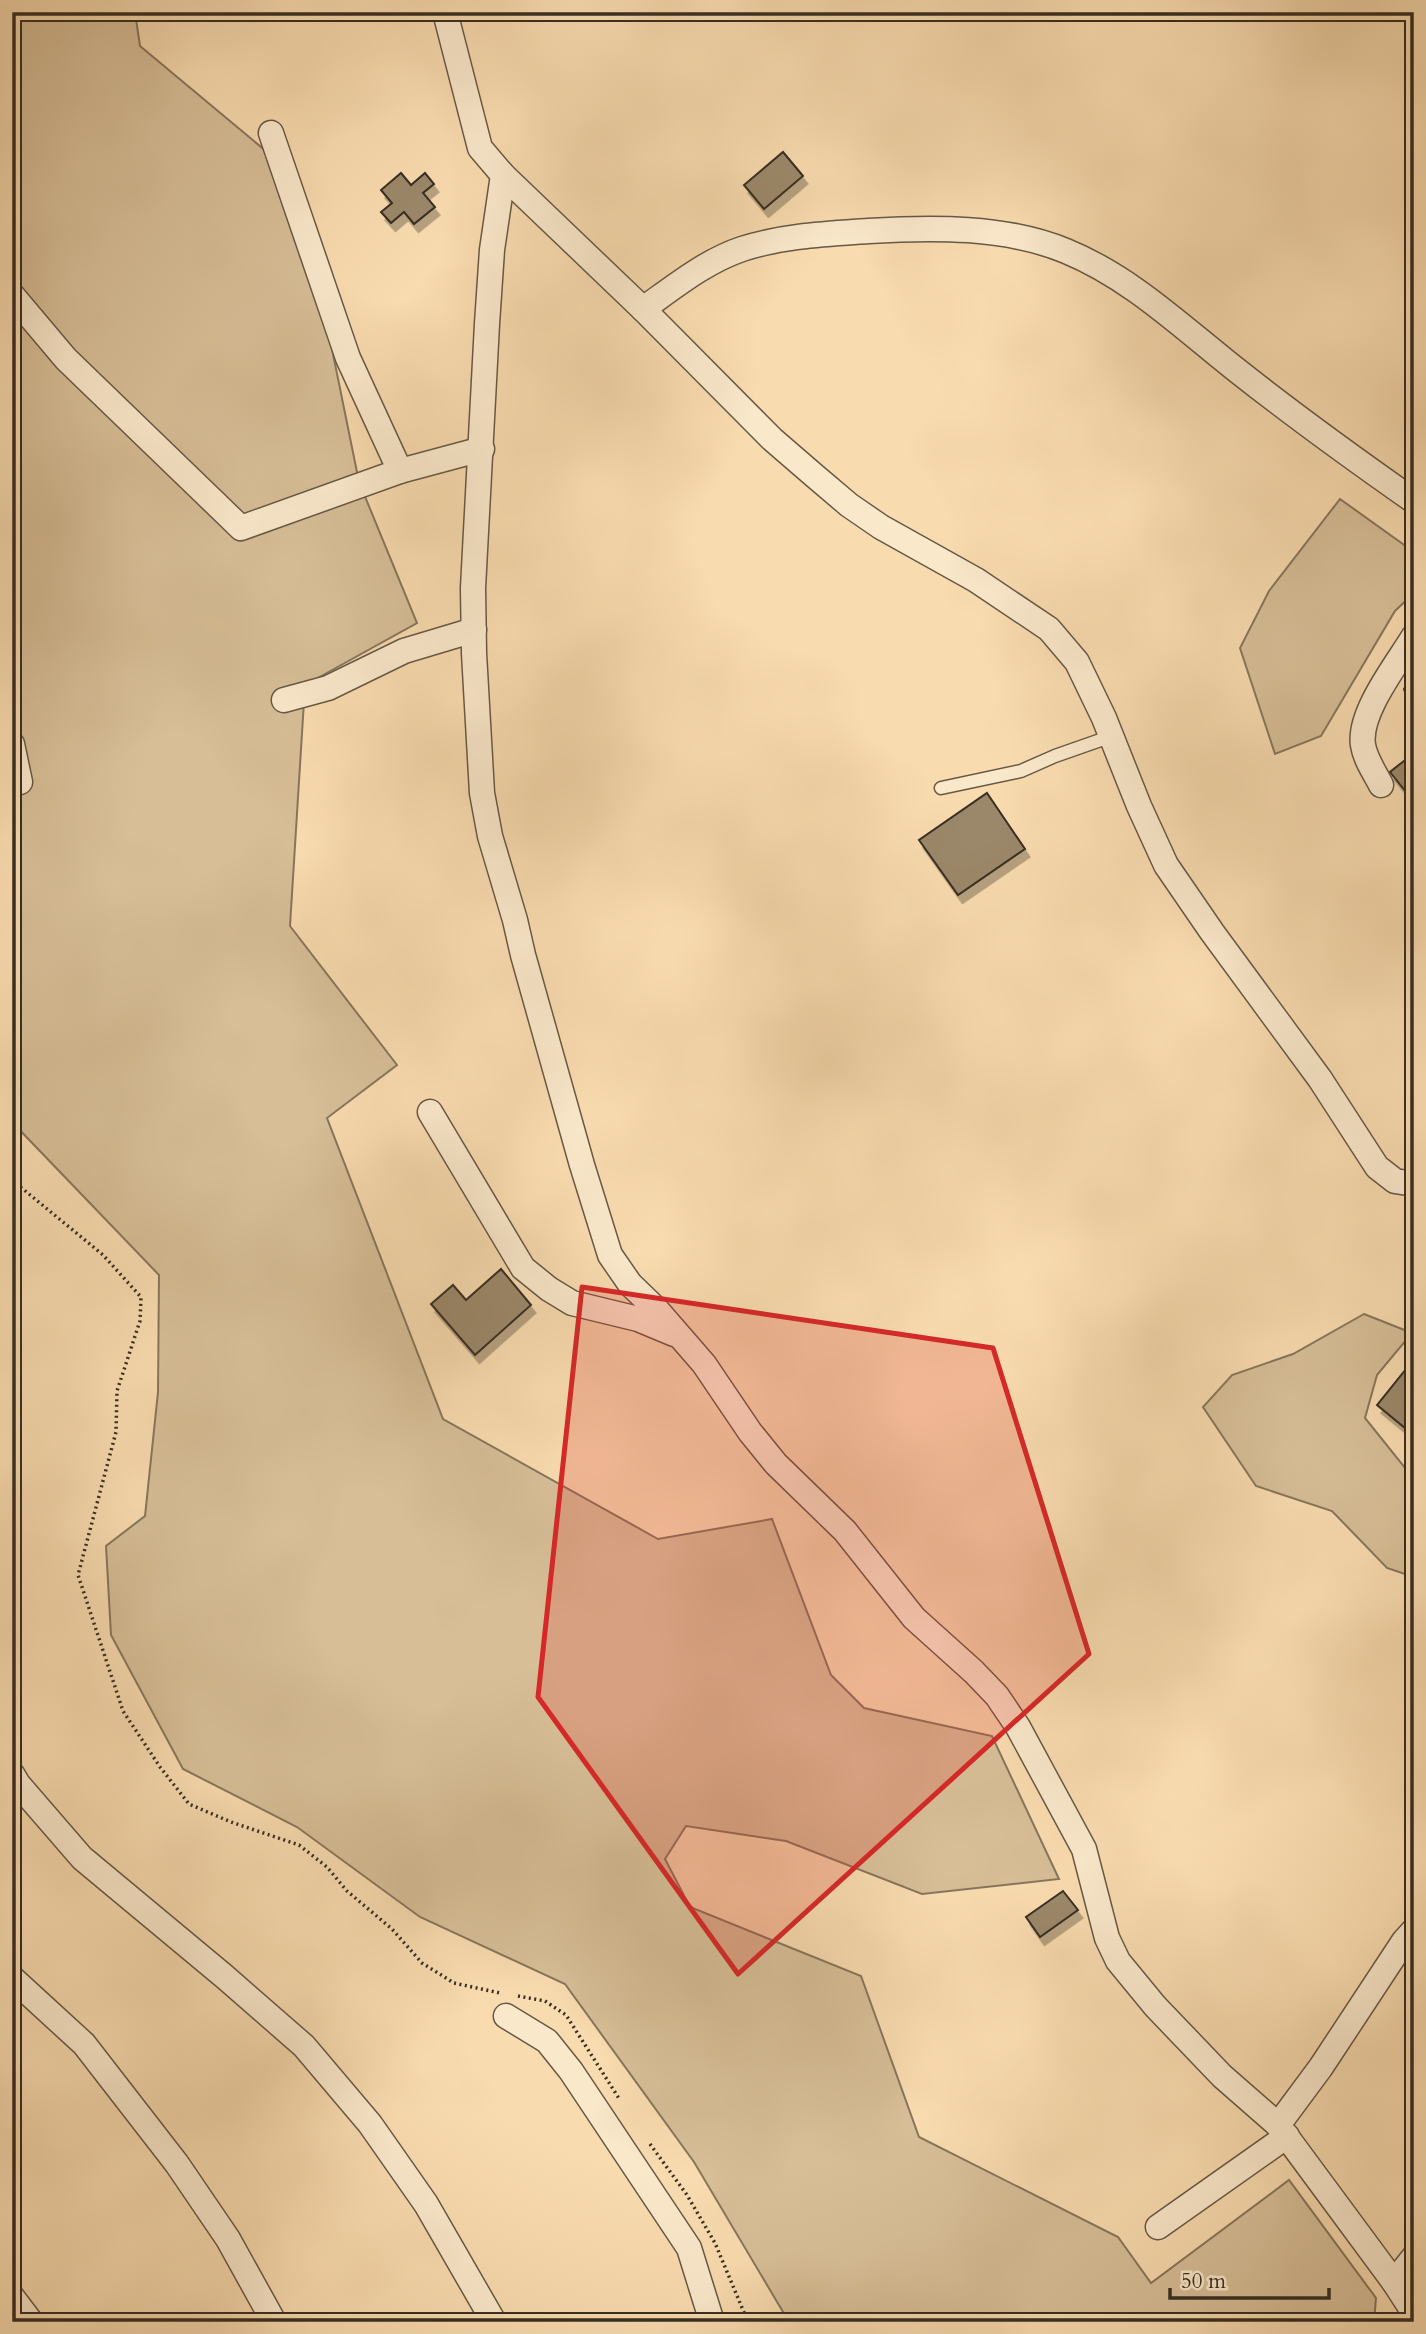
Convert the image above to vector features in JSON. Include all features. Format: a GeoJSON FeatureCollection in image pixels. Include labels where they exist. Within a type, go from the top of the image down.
{"type":"FeatureCollection","features":[{"type":"Feature","properties":{"kind":"street"},"geometry":{"type":"LineString","coordinates":[[445,12],[480,148],[503,176],[643,309],[772,439],[849,505],[881,527],[976,580],[1049,629],[1077,662],[1091,688],[1166,865],[1320,1079],[1377,1167],[1395,1181],[1414,1184]]}},
{"type":"Feature","properties":{"kind":"street"},"geometry":{"type":"LineString","coordinates":[[271,133],[348,358],[400,471]]}},
{"type":"Feature","properties":{"kind":"street"},"geometry":{"type":"LineString","coordinates":[[503,176],[492,250],[473,589],[482,793],[490,836],[523,955],[585,1177],[611,1255],[630,1284],[684,1339],[776,1464],[845,1531],[914,1618],[997,1696],[1018,1727],[1084,1849],[1107,1938],[1118,1961],[1155,2006],[1222,2076],[1282,2130],[1414,2313]]}},
{"type":"Feature","properties":{"kind":"street"},"geometry":{"type":"LineString","coordinates":[[643,309],[715,261],[743,249],[782,240],[884,230],[969,231],[1015,237],[1065,251],[1111,273],[1153,303],[1298,419],[1414,501]]}},
{"type":"Feature","properties":{"kind":"street"},"geometry":{"type":"LineString","coordinates":[[12,295],[66,359],[241,528],[400,471],[482,449]]}},
{"type":"Feature","properties":{"kind":"street"},"geometry":{"type":"LineString","coordinates":[[284,700],[328,688],[404,650],[474,630]]}},
{"type":"Feature","properties":{"kind":"street"},"geometry":{"type":"LineString","coordinates":[[1381,785],[1363,745],[1364,724],[1370,705],[1414,636]]}},
{"type":"Feature","properties":{"kind":"street"},"geometry":{"type":"LineString","coordinates":[[12,744],[20,782]]}},
{"type":"Feature","properties":{"kind":"street"},"geometry":{"type":"LineString","coordinates":[[430,1112],[523,1268],[572,1303],[638,1319],[684,1339]]}},
{"type":"Feature","properties":{"kind":"street"},"geometry":{"type":"LineString","coordinates":[[12,1774],[82,1858],[304,2046],[370,2124],[426,2204],[494,2322]]}},
{"type":"Feature","properties":{"kind":"street"},"geometry":{"type":"LineString","coordinates":[[1158,2227],[1282,2130],[1404,1941],[1414,1930]]}},
{"type":"Feature","properties":{"kind":"street"},"geometry":{"type":"LineString","coordinates":[[12,1978],[84,2045],[177,2164],[228,2239],[274,2322]]}},
{"type":"Feature","properties":{"kind":"street"},"geometry":{"type":"LineString","coordinates":[[509,2002],[547,2041],[579,2082],[689,2248],[712,2322]]}},
{"type":"Feature","properties":{"kind":"street"},"geometry":{"type":"LineString","coordinates":[[1394,2282],[1414,2257]]}},
{"type":"Feature","properties":{"kind":"street"},"geometry":{"type":"LineString","coordinates":[[12,2297],[31,2322]]}},
{"type":"Feature","properties":{"kind":"lane"},"geometry":{"type":"LineString","coordinates":[[941,788],[1021,771],[1112,736]]}},
{"type":"Feature","properties":{"kind":"path"},"geometry":{"type":"LineString","coordinates":[[12,1180],[103,1255],[141,1297],[140,1321],[117,1391],[116,1432],[78,1576],[123,1712],[188,1804],[299,1845],[327,1867],[347,1891],[392,1929],[422,1963],[454,1983],[509,2002],[545,2001],[566,2015],[626,2110]]}},
{"type":"Feature","properties":{"kind":"path"},"geometry":{"type":"LineString","coordinates":[[649,2143],[687,2195],[715,2243],[748,2322]]}},
{"type":"Feature","properties":{"kind":"highlighted area"},"geometry":{"type":"Polygon","coordinates":[[[582,1287],[993,1348],[1089,1654],[738,1974],[538,1697],[582,1287]]]}},
{"type":"Feature","properties":{"kind":"shaded area"},"geometry":{"type":"Polygon","coordinates":[[[12,12],[135,12],[140,46],[297,177],[359,482],[417,623],[305,685],[290,926],[397,1065],[327,1118],[443,1419],[658,1539],[772,1519],[831,1675],[864,1708],[992,1736],[1059,1879],[922,1894],[786,1841],[686,1826],[665,1859],[690,1907],[861,1976],[919,2137],[1118,2237],[1151,2283],[1289,2180],[1376,2298],[1374,2322],[789,2322],[694,2162],[565,1984],[420,1917],[297,1827],[183,1769],[111,1635],[106,1546],[145,1516],[158,1392],[159,1275],[12,1122],[12,12]]]}},
{"type":"Feature","properties":{"kind":"shaded area"},"geometry":{"type":"Polygon","coordinates":[[[1340,499],[1414,552],[1414,593],[1395,611],[1321,736],[1275,754],[1240,648],[1269,591],[1340,499]]]}},
{"type":"Feature","properties":{"kind":"shaded area"},"geometry":{"type":"Polygon","coordinates":[[[1364,1314],[1412,1333],[1377,1375],[1365,1418],[1414,1479],[1414,1577],[1387,1568],[1332,1511],[1256,1486],[1203,1407],[1232,1375],[1293,1354],[1364,1314]]]}},
{"type":"Feature","properties":{"kind":"building"},"geometry":{"type":"Polygon","coordinates":[[[783,152],[803,176],[764,209],[744,185],[783,152]]]}},
{"type":"Feature","properties":{"kind":"building"},"geometry":{"type":"Polygon","coordinates":[[[401,173],[411,185],[425,173],[434,184],[423,193],[435,207],[414,224],[404,212],[391,223],[381,212],[392,203],[381,190],[401,173]]]}},
{"type":"Feature","properties":{"kind":"building"},"geometry":{"type":"Polygon","coordinates":[[[1414,673],[1414,712],[1411,712],[1404,689],[1414,673]]]}},
{"type":"Feature","properties":{"kind":"building"},"geometry":{"type":"Polygon","coordinates":[[[1414,753],[1414,802],[1390,772],[1414,753]]]}},
{"type":"Feature","properties":{"kind":"building"},"geometry":{"type":"Polygon","coordinates":[[[987,793],[1025,849],[958,895],[919,840],[987,793]]]}},
{"type":"Feature","properties":{"kind":"building"},"geometry":{"type":"Polygon","coordinates":[[[501,1269],[531,1305],[475,1355],[431,1304],[453,1285],[466,1300],[501,1269]]]}},
{"type":"Feature","properties":{"kind":"building"},"geometry":{"type":"Polygon","coordinates":[[[1414,1359],[1414,1417],[1405,1428],[1377,1405],[1414,1359]]]}},
{"type":"Feature","properties":{"kind":"building"},"geometry":{"type":"Polygon","coordinates":[[[1063,1891],[1078,1910],[1040,1937],[1026,1917],[1063,1891]]]}}]}
